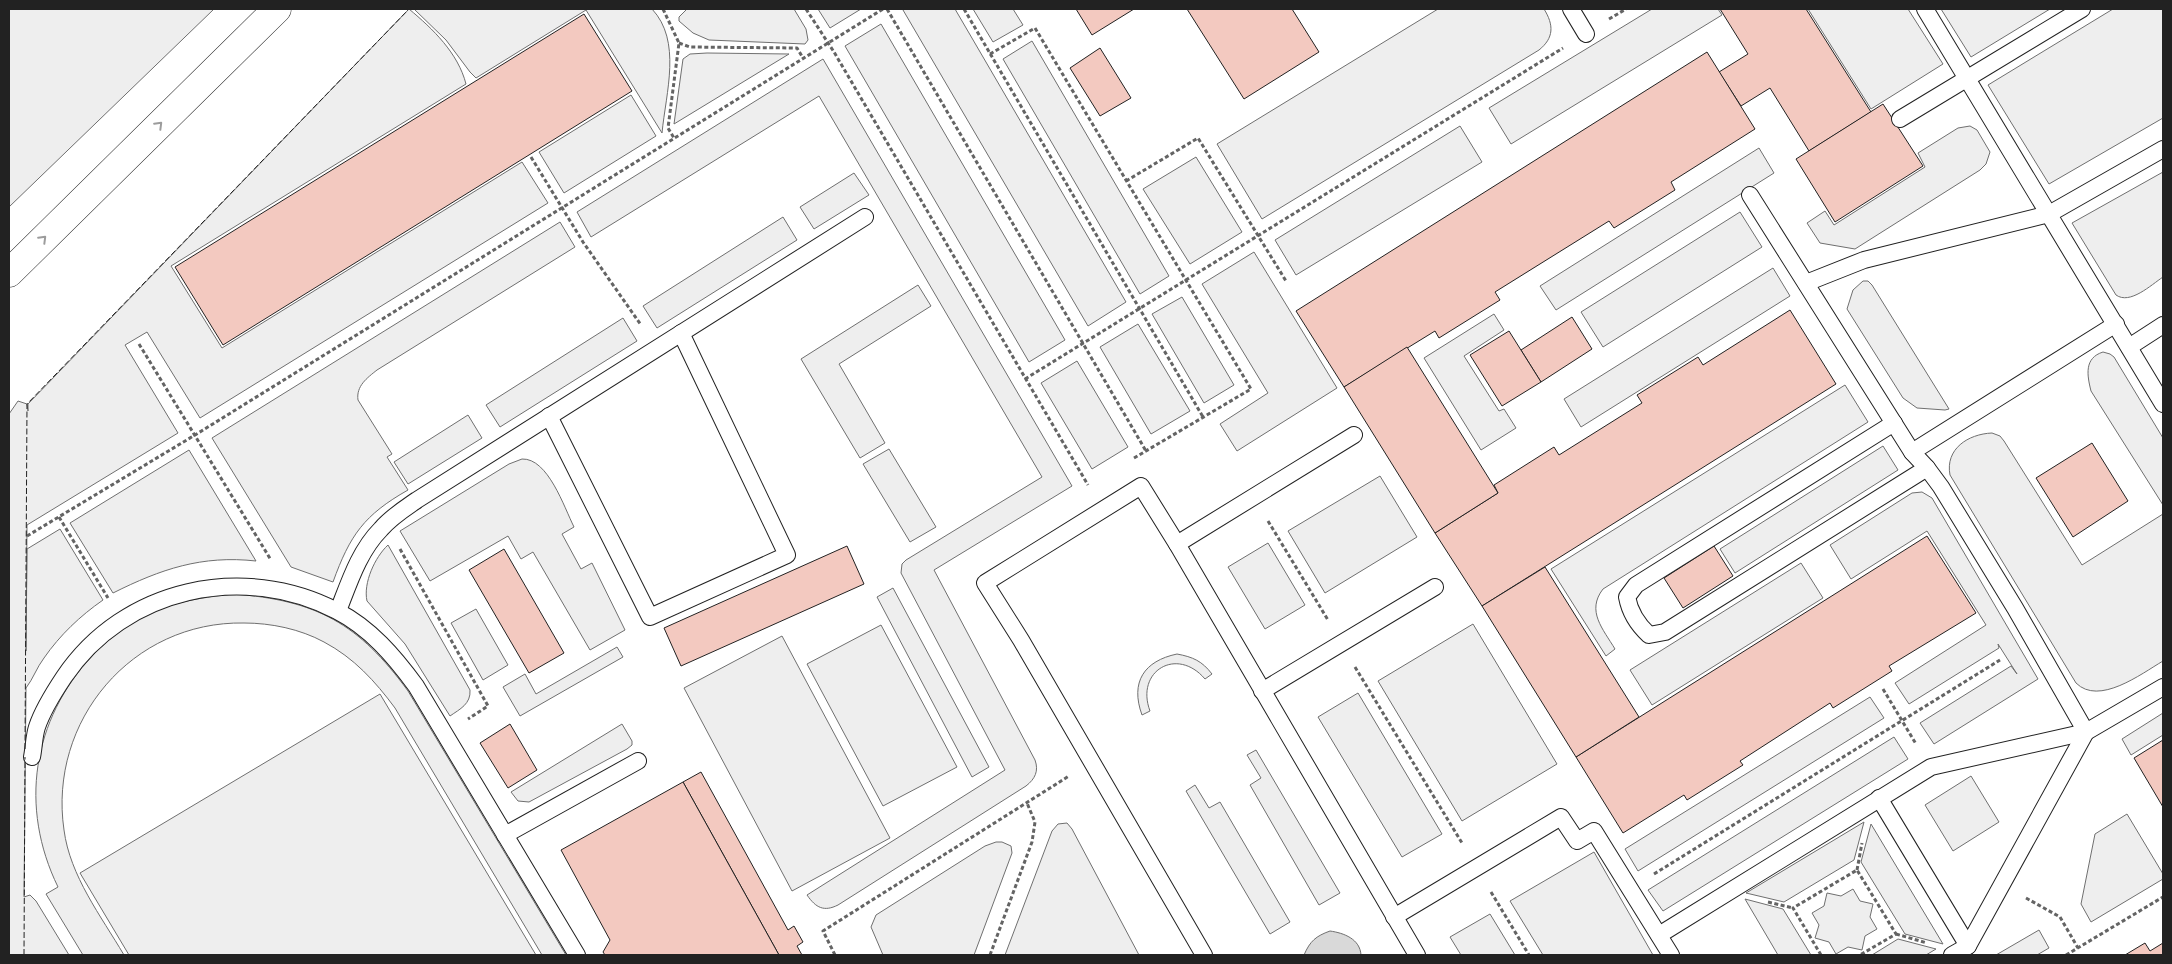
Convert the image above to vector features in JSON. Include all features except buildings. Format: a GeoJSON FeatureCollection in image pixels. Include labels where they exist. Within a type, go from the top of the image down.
{"type":"FeatureCollection","features":[{"type":"Feature","properties":{"kind":"highway"},"geometry":{"type":"LineString","coordinates":[[9,273],[277,9]]}},
{"type":"Feature","properties":{"kind":"lane"},"geometry":{"type":"LineString","coordinates":[[1571,9],[1586,34]]}},
{"type":"Feature","properties":{"kind":"lane"},"geometry":{"type":"LineString","coordinates":[[1924,9],[2163,404]]}},
{"type":"Feature","properties":{"kind":"lane"},"geometry":{"type":"LineString","coordinates":[[1900,119],[2082,9]]}},
{"type":"Feature","properties":{"kind":"lane"},"geometry":{"type":"LineString","coordinates":[[1806,283],[1864,260],[2049,214],[2163,149]]}},
{"type":"Feature","properties":{"kind":"lane"},"geometry":{"type":"LineString","coordinates":[[1750,195],[1912,452],[1928,468],[2010,600],[2086,732]]}},
{"type":"Feature","properties":{"kind":"lane"},"geometry":{"type":"LineString","coordinates":[[338,611],[356,567],[368,544],[386,524],[417,500],[865,218]]}},
{"type":"Feature","properties":{"kind":"lane"},"geometry":{"type":"LineString","coordinates":[[1912,452],[2116,324]]}},
{"type":"Feature","properties":{"kind":"lane"},"geometry":{"type":"LineString","coordinates":[[2129,347],[2163,325]]}},
{"type":"Feature","properties":{"kind":"lane"},"geometry":{"type":"LineString","coordinates":[[549,416],[650,617],[787,555],[681,334]]}},
{"type":"Feature","properties":{"kind":"lane"},"geometry":{"type":"LineString","coordinates":[[1894,423],[1636,585],[1627,597],[1630,611],[1640,627],[1649,635],[1665,632],[1928,468]]}},
{"type":"Feature","properties":{"kind":"lane"},"geometry":{"type":"LineString","coordinates":[[1177,544],[1354,435]]}},
{"type":"Feature","properties":{"kind":"lane"},"geometry":{"type":"LineString","coordinates":[[1204,955],[985,582],[1141,486],[1177,544],[1416,955]]}},
{"type":"Feature","properties":{"kind":"lane"},"geometry":{"type":"LineString","coordinates":[[32,756],[37,726],[53,693],[73,663],[99,636],[122,619],[162,599],[197,589],[233,585],[269,588],[305,596],[338,611],[368,632],[394,658],[416,686],[576,955]]}},
{"type":"Feature","properties":{"kind":"lane"},"geometry":{"type":"LineString","coordinates":[[1262,691],[1435,587]]}},
{"type":"Feature","properties":{"kind":"lane"},"geometry":{"type":"LineString","coordinates":[[1658,935],[1931,767],[2086,732],[2163,687]]}},
{"type":"Feature","properties":{"kind":"lane"},"geometry":{"type":"LineString","coordinates":[[1952,955],[1968,946],[2086,732]]}},
{"type":"Feature","properties":{"kind":"lane"},"geometry":{"type":"LineString","coordinates":[[505,835],[638,761]]}},
{"type":"Feature","properties":{"kind":"lane"},"geometry":{"type":"LineString","coordinates":[[1879,798],[1968,946]]}},
{"type":"Feature","properties":{"kind":"lane"},"geometry":{"type":"LineString","coordinates":[[1394,917],[1561,816],[1577,841],[1594,830],[1671,955]]}},
{"type":"Feature","properties":{"kind":"path"},"geometry":{"type":"LineString","coordinates":[[664,9],[679,43],[668,128],[674,138]]}},
{"type":"Feature","properties":{"kind":"path"},"geometry":{"type":"LineString","coordinates":[[806,9],[828,43],[1087,485],[1095,481]]}},
{"type":"Feature","properties":{"kind":"path"},"geometry":{"type":"LineString","coordinates":[[27,536],[195,435],[883,9]]}},
{"type":"Feature","properties":{"kind":"path"},"geometry":{"type":"LineString","coordinates":[[887,9],[1146,451]]}},
{"type":"Feature","properties":{"kind":"path"},"geometry":{"type":"LineString","coordinates":[[964,9],[1203,418]]}},
{"type":"Feature","properties":{"kind":"path"},"geometry":{"type":"LineString","coordinates":[[1025,379],[1626,9]]}},
{"type":"Feature","properties":{"kind":"path"},"geometry":{"type":"LineString","coordinates":[[990,54],[1034,28],[1251,389],[1127,462]]}},
{"type":"Feature","properties":{"kind":"path"},"geometry":{"type":"LineString","coordinates":[[679,43],[690,47],[797,48],[803,58]]}},
{"type":"Feature","properties":{"kind":"path"},"geometry":{"type":"LineString","coordinates":[[1126,182],[1198,138],[1286,281]]}},
{"type":"Feature","properties":{"kind":"path"},"geometry":{"type":"LineString","coordinates":[[530,157],[583,242],[633,312],[656,349]]}},
{"type":"Feature","properties":{"kind":"path"},"geometry":{"type":"LineString","coordinates":[[139,344],[273,564],[269,588]]}},
{"type":"Feature","properties":{"kind":"path"},"geometry":{"type":"LineString","coordinates":[[1253,496],[1529,955]]}},
{"type":"Feature","properties":{"kind":"path"},"geometry":{"type":"LineString","coordinates":[[60,517],[122,619]]}},
{"type":"Feature","properties":{"kind":"path"},"geometry":{"type":"LineString","coordinates":[[386,524],[488,706],[444,734]]}},
{"type":"Feature","properties":{"kind":"path"},"geometry":{"type":"LineString","coordinates":[[1630,889],[2000,660]]}},
{"type":"Feature","properties":{"kind":"path"},"geometry":{"type":"LineString","coordinates":[[1883,689],[1931,767]]}},
{"type":"Feature","properties":{"kind":"path"},"geometry":{"type":"LineString","coordinates":[[835,955],[823,932],[1092,762]]}},
{"type":"Feature","properties":{"kind":"path"},"geometry":{"type":"LineString","coordinates":[[990,955],[1032,842],[1035,822],[1028,803]]}},
{"type":"Feature","properties":{"kind":"path"},"geometry":{"type":"LineString","coordinates":[[1821,955],[1793,908],[1857,870],[1896,934],[1860,955]]}},
{"type":"Feature","properties":{"kind":"path"},"geometry":{"type":"LineString","coordinates":[[2002,885],[2060,917],[2078,948]]}},
{"type":"Feature","properties":{"kind":"path"},"geometry":{"type":"LineString","coordinates":[[2066,955],[2163,897]]}},
{"type":"Feature","properties":{"kind":"shaded area"},"geometry":{"type":"Polygon","coordinates":[[[9,9],[214,9],[9,207],[9,9]]]}},
{"type":"Feature","properties":{"kind":"shaded area"},"geometry":{"type":"Polygon","coordinates":[[[409,9],[435,33],[451,52],[466,84],[171,266],[222,348],[522,162],[548,203],[200,418],[147,332],[125,345],[178,433],[27,525],[26,651],[27,549],[60,529],[103,600],[78,619],[57,641],[26,688],[24,897],[30,895],[36,901],[69,955],[9,955],[9,414],[18,401],[27,404],[28,411],[28,404],[409,9]]]}},
{"type":"Feature","properties":{"kind":"shaded area"},"geometry":{"type":"Polygon","coordinates":[[[414,9],[652,9],[661,22],[667,36],[669,51],[669,84],[662,133],[586,10],[476,78],[446,40],[414,9]]]}},
{"type":"Feature","properties":{"kind":"shaded area"},"geometry":{"type":"Polygon","coordinates":[[[687,9],[794,9],[806,29],[808,40],[805,44],[709,40],[693,33],[679,21],[679,17],[687,9]]]}},
{"type":"Feature","properties":{"kind":"shaded area"},"geometry":{"type":"Polygon","coordinates":[[[818,9],[861,9],[830,28],[818,9]]]}},
{"type":"Feature","properties":{"kind":"shaded area"},"geometry":{"type":"Polygon","coordinates":[[[955,9],[1126,302],[1088,326],[903,10],[955,9]]]}},
{"type":"Feature","properties":{"kind":"shaded area"},"geometry":{"type":"Polygon","coordinates":[[[973,9],[1013,9],[1023,25],[993,42],[973,9]]]}},
{"type":"Feature","properties":{"kind":"shaded area"},"geometry":{"type":"Polygon","coordinates":[[[1438,9],[1544,9],[1550,20],[1550,36],[1548,41],[1539,50],[1262,219],[1217,144],[1438,9]]]}},
{"type":"Feature","properties":{"kind":"shaded area"},"geometry":{"type":"Polygon","coordinates":[[[1652,9],[1718,9],[1722,15],[1511,144],[1489,108],[1652,9]]]}},
{"type":"Feature","properties":{"kind":"shaded area"},"geometry":{"type":"Polygon","coordinates":[[[1808,9],[1908,9],[1943,64],[1871,109],[1808,9]]]}},
{"type":"Feature","properties":{"kind":"shaded area"},"geometry":{"type":"Polygon","coordinates":[[[1941,9],[2050,9],[1971,57],[1941,9]]]}},
{"type":"Feature","properties":{"kind":"shaded area"},"geometry":{"type":"Polygon","coordinates":[[[2113,9],[2163,9],[2163,118],[2049,184],[1988,85],[2113,9]]]}},
{"type":"Feature","properties":{"kind":"shaded area"},"geometry":{"type":"Polygon","coordinates":[[[881,24],[1065,340],[1029,362],[845,46],[881,24]]]}},
{"type":"Feature","properties":{"kind":"shaded area"},"geometry":{"type":"Polygon","coordinates":[[[1032,41],[1169,276],[1140,294],[1003,59],[1032,41]]]}},
{"type":"Feature","properties":{"kind":"shaded area"},"geometry":{"type":"Polygon","coordinates":[[[690,54],[789,54],[674,124],[683,59],[690,54]]]}},
{"type":"Feature","properties":{"kind":"shaded area"},"geometry":{"type":"Polygon","coordinates":[[[823,59],[1072,486],[934,570],[1035,760],[1037,768],[1034,778],[1026,786],[838,905],[829,908],[817,906],[807,895],[1005,770],[901,573],[902,564],[1042,477],[819,96],[591,237],[577,212],[823,59]]]}},
{"type":"Feature","properties":{"kind":"shaded area"},"geometry":{"type":"Polygon","coordinates":[[[631,95],[656,136],[564,193],[539,152],[631,95]]]}},
{"type":"Feature","properties":{"kind":"shaded area"},"geometry":{"type":"Polygon","coordinates":[[[1460,126],[1482,162],[1296,275],[1275,240],[1460,126]]]}},
{"type":"Feature","properties":{"kind":"shaded area"},"geometry":{"type":"Polygon","coordinates":[[[1970,126],[1977,130],[1990,152],[1986,164],[1980,170],[1855,249],[1820,243],[1807,223],[1825,211],[1834,225],[1925,167],[1918,153],[1958,128],[1970,126]]]}},
{"type":"Feature","properties":{"kind":"shaded area"},"geometry":{"type":"Polygon","coordinates":[[[1759,148],[1774,173],[1556,310],[1540,286],[1759,148]]]}},
{"type":"Feature","properties":{"kind":"shaded area"},"geometry":{"type":"Polygon","coordinates":[[[1196,157],[1242,232],[1190,264],[1143,189],[1196,157]]]}},
{"type":"Feature","properties":{"kind":"shaded area"},"geometry":{"type":"Polygon","coordinates":[[[2163,172],[2163,277],[2134,296],[2128,298],[2116,295],[2072,223],[2163,172]]]}},
{"type":"Feature","properties":{"kind":"shaded area"},"geometry":{"type":"Polygon","coordinates":[[[854,173],[869,195],[814,229],[800,207],[854,173]]]}},
{"type":"Feature","properties":{"kind":"shaded area"},"geometry":{"type":"Polygon","coordinates":[[[1740,212],[1762,247],[1603,347],[1581,312],[1740,212]]]}},
{"type":"Feature","properties":{"kind":"shaded area"},"geometry":{"type":"Polygon","coordinates":[[[783,217],[797,240],[657,328],[643,306],[783,217]]]}},
{"type":"Feature","properties":{"kind":"shaded area"},"geometry":{"type":"Polygon","coordinates":[[[560,222],[575,247],[377,370],[360,386],[358,400],[392,454],[387,457],[408,490],[380,508],[360,528],[346,551],[333,582],[291,567],[212,438],[560,222]]]}},
{"type":"Feature","properties":{"kind":"shaded area"},"geometry":{"type":"Polygon","coordinates":[[[1254,252],[1337,388],[1237,451],[1220,424],[1268,393],[1202,284],[1254,252]]]}},
{"type":"Feature","properties":{"kind":"shaded area"},"geometry":{"type":"Polygon","coordinates":[[[1773,268],[1790,296],[1581,427],[1564,399],[1773,268]]]}},
{"type":"Feature","properties":{"kind":"shaded area"},"geometry":{"type":"Polygon","coordinates":[[[1863,281],[1868,281],[1872,285],[1949,409],[1917,408],[1903,398],[1847,309],[1853,290],[1863,281]]]}},
{"type":"Feature","properties":{"kind":"shaded area"},"geometry":{"type":"Polygon","coordinates":[[[918,285],[931,306],[839,364],[885,443],[860,458],[801,359],[918,285]]]}},
{"type":"Feature","properties":{"kind":"shaded area"},"geometry":{"type":"Polygon","coordinates":[[[1182,297],[1234,385],[1204,403],[1152,314],[1182,297]]]}},
{"type":"Feature","properties":{"kind":"shaded area"},"geometry":{"type":"Polygon","coordinates":[[[1494,314],[1504,330],[1464,356],[1499,411],[1504,409],[1516,428],[1481,450],[1424,358],[1494,314]]]}},
{"type":"Feature","properties":{"kind":"shaded area"},"geometry":{"type":"Polygon","coordinates":[[[623,318],[637,341],[500,427],[486,405],[623,318]]]}},
{"type":"Feature","properties":{"kind":"shaded area"},"geometry":{"type":"Polygon","coordinates":[[[1138,324],[1190,411],[1151,434],[1100,347],[1138,324]]]}},
{"type":"Feature","properties":{"kind":"shaded area"},"geometry":{"type":"Polygon","coordinates":[[[2103,352],[2114,357],[2163,438],[2163,505],[2091,391],[2088,368],[2093,358],[2103,352]]]}},
{"type":"Feature","properties":{"kind":"shaded area"},"geometry":{"type":"Polygon","coordinates":[[[1077,361],[1128,447],[1092,469],[1041,383],[1077,361]]]}},
{"type":"Feature","properties":{"kind":"shaded area"},"geometry":{"type":"Polygon","coordinates":[[[1845,385],[1868,422],[1603,589],[1598,597],[1596,612],[1601,627],[1615,649],[1606,656],[1551,569],[1845,385]]]}},
{"type":"Feature","properties":{"kind":"shaded area"},"geometry":{"type":"Polygon","coordinates":[[[468,415],[482,438],[408,484],[394,462],[468,415]]]}},
{"type":"Feature","properties":{"kind":"shaded area"},"geometry":{"type":"Polygon","coordinates":[[[1992,433],[2000,436],[2004,441],[2082,565],[2163,514],[2163,661],[2132,680],[2108,690],[2096,691],[2085,689],[2076,683],[1950,475],[1949,466],[1951,458],[1960,445],[1975,436],[1992,433]]]}},
{"type":"Feature","properties":{"kind":"shaded area"},"geometry":{"type":"Polygon","coordinates":[[[1883,446],[1898,470],[1735,573],[1720,549],[1883,446]]]}},
{"type":"Feature","properties":{"kind":"shaded area"},"geometry":{"type":"Polygon","coordinates":[[[889,449],[936,527],[910,542],[863,464],[889,449]]]}},
{"type":"Feature","properties":{"kind":"shaded area"},"geometry":{"type":"Polygon","coordinates":[[[189,450],[256,561],[218,560],[182,566],[148,577],[113,593],[70,523],[189,450]]]}},
{"type":"Feature","properties":{"kind":"shaded area"},"geometry":{"type":"Polygon","coordinates":[[[522,459],[540,466],[554,485],[574,527],[562,534],[581,569],[592,563],[625,630],[590,650],[533,552],[521,559],[508,536],[430,581],[400,531],[509,464],[522,459]]]}},
{"type":"Feature","properties":{"kind":"shaded area"},"geometry":{"type":"Polygon","coordinates":[[[1380,476],[1417,537],[1325,593],[1288,531],[1380,476]]]}},
{"type":"Feature","properties":{"kind":"shaded area"},"geometry":{"type":"Polygon","coordinates":[[[1922,492],[1932,498],[2038,679],[1934,744],[1920,723],[2011,666],[2017,674],[1998,644],[1999,648],[1909,704],[1895,683],[1986,625],[1927,531],[1851,579],[1830,545],[1912,493],[1922,492]]]}},
{"type":"Feature","properties":{"kind":"shaded area"},"geometry":{"type":"Polygon","coordinates":[[[1268,543],[1305,605],[1265,629],[1228,567],[1268,543]]]}},
{"type":"Feature","properties":{"kind":"shaded area"},"geometry":{"type":"Polygon","coordinates":[[[388,545],[470,690],[467,703],[450,716],[405,644],[367,601],[367,586],[371,571],[379,556],[388,545]]]}},
{"type":"Feature","properties":{"kind":"shaded area"},"geometry":{"type":"Polygon","coordinates":[[[1801,563],[1823,598],[1652,705],[1630,670],[1801,563]]]}},
{"type":"Feature","properties":{"kind":"shaded area"},"geometry":{"type":"Polygon","coordinates":[[[893,588],[989,767],[972,777],[877,597],[893,588]]]}},
{"type":"Feature","properties":{"kind":"shaded area"},"geometry":{"type":"Polygon","coordinates":[[[233,594],[289,602],[312,610],[334,620],[353,632],[372,648],[408,691],[566,955],[542,955],[395,708],[372,679],[345,655],[315,637],[265,624],[244,623],[203,627],[166,639],[134,659],[106,685],[84,716],[70,751],[63,790],[64,830],[67,847],[80,879],[96,910],[124,955],[83,955],[46,894],[58,887],[46,857],[38,826],[36,796],[38,765],[45,736],[56,707],[72,680],[93,655],[127,626],[146,615],[174,604],[233,594]]]}},
{"type":"Feature","properties":{"kind":"shaded area"},"geometry":{"type":"Polygon","coordinates":[[[476,609],[508,665],[483,680],[451,623],[476,609]]]}},
{"type":"Feature","properties":{"kind":"shaded area"},"geometry":{"type":"Polygon","coordinates":[[[1473,624],[1557,764],[1462,821],[1378,681],[1473,624]]]}},
{"type":"Feature","properties":{"kind":"shaded area"},"geometry":{"type":"Polygon","coordinates":[[[881,625],[957,767],[883,806],[807,664],[881,625]]]}},
{"type":"Feature","properties":{"kind":"shaded area"},"geometry":{"type":"Polygon","coordinates":[[[782,636],[890,838],[792,891],[684,688],[782,636]]]}},
{"type":"Feature","properties":{"kind":"shaded area"},"geometry":{"type":"Polygon","coordinates":[[[617,647],[623,657],[520,716],[503,687],[525,674],[536,694],[617,647]]]}},
{"type":"Feature","properties":{"kind":"shaded area"},"geometry":{"type":"Polygon","coordinates":[[[1177,654],[1197,660],[1212,674],[1205,679],[1194,669],[1182,664],[1171,664],[1161,668],[1153,675],[1148,684],[1147,697],[1150,711],[1142,715],[1138,693],[1139,683],[1143,675],[1156,662],[1177,654]]]}},
{"type":"Feature","properties":{"kind":"shaded area"},"geometry":{"type":"Polygon","coordinates":[[[1358,693],[1442,834],[1402,857],[1318,717],[1358,693]]]}},
{"type":"Feature","properties":{"kind":"shaded area"},"geometry":{"type":"Polygon","coordinates":[[[380,694],[536,955],[129,955],[80,873],[380,694]]]}},
{"type":"Feature","properties":{"kind":"shaded area"},"geometry":{"type":"Polygon","coordinates":[[[1870,697],[1884,718],[1638,871],[1625,849],[1870,697]]]}},
{"type":"Feature","properties":{"kind":"shaded area"},"geometry":{"type":"Polygon","coordinates":[[[2163,713],[2163,735],[2131,755],[2122,739],[2163,713]]]}},
{"type":"Feature","properties":{"kind":"shaded area"},"geometry":{"type":"Polygon","coordinates":[[[622,724],[632,741],[632,745],[627,749],[529,802],[518,801],[511,792],[622,724]]]}},
{"type":"Feature","properties":{"kind":"shaded area"},"geometry":{"type":"Polygon","coordinates":[[[1894,737],[1908,759],[1663,911],[1648,890],[1894,737]]]}},
{"type":"Feature","properties":{"kind":"shaded area"},"geometry":{"type":"Polygon","coordinates":[[[1256,750],[1340,893],[1319,905],[1250,785],[1261,778],[1247,755],[1256,750]]]}},
{"type":"Feature","properties":{"kind":"shaded area"},"geometry":{"type":"Polygon","coordinates":[[[1971,776],[1999,822],[1953,851],[1925,805],[1971,776]]]}},
{"type":"Feature","properties":{"kind":"shaded area"},"geometry":{"type":"Polygon","coordinates":[[[1195,785],[1209,808],[1220,802],[1290,922],[1270,934],[1186,791],[1195,785]]]}},
{"type":"Feature","properties":{"kind":"shaded area"},"geometry":{"type":"Polygon","coordinates":[[[2127,814],[2163,874],[2163,879],[2091,922],[2081,904],[2095,834],[2127,814]]]}},
{"type":"Feature","properties":{"kind":"shaded area"},"geometry":{"type":"Polygon","coordinates":[[[1864,822],[1854,860],[1784,902],[1746,893],[1864,822]]]}},
{"type":"Feature","properties":{"kind":"shaded area"},"geometry":{"type":"Polygon","coordinates":[[[1067,823],[1072,829],[1139,955],[1005,955],[1052,831],[1058,824],[1067,823]]]}},
{"type":"Feature","properties":{"kind":"shaded area"},"geometry":{"type":"Polygon","coordinates":[[[1871,824],[1943,944],[1905,934],[1861,862],[1871,824]]]}},
{"type":"Feature","properties":{"kind":"shaded area"},"geometry":{"type":"Polygon","coordinates":[[[1002,842],[1011,846],[1012,853],[974,955],[883,955],[871,927],[876,915],[985,846],[1002,842]]]}},
{"type":"Feature","properties":{"kind":"shaded area"},"geometry":{"type":"Polygon","coordinates":[[[1594,852],[1653,955],[1543,955],[1510,901],[1594,852]]]}},
{"type":"Feature","properties":{"kind":"shaded area"},"geometry":{"type":"Polygon","coordinates":[[[1853,889],[1860,901],[1873,904],[1870,917],[1877,929],[1865,936],[1862,950],[1848,947],[1836,954],[1829,942],[1815,938],[1819,925],[1812,913],[1824,906],[1827,893],[1841,896],[1853,889]]]}},
{"type":"Feature","properties":{"kind":"shaded area"},"geometry":{"type":"Polygon","coordinates":[[[1745,899],[1783,909],[1811,955],[1778,955],[1745,899]]]}},
{"type":"Feature","properties":{"kind":"shaded area"},"geometry":{"type":"Polygon","coordinates":[[[1490,914],[1515,955],[1461,955],[1450,937],[1490,914]]]}},
{"type":"Feature","properties":{"kind":"shaded area"},"geometry":{"type":"Polygon","coordinates":[[[2039,930],[2049,948],[2037,955],[1996,955],[2039,930]]]}},
{"type":"Feature","properties":{"kind":"shaded area"},"geometry":{"type":"Polygon","coordinates":[[[1330,931],[1341,933],[1354,941],[1360,949],[1361,955],[1304,955],[1314,940],[1330,931]]]}},
{"type":"Feature","properties":{"kind":"shaded area"},"geometry":{"type":"Polygon","coordinates":[[[1898,939],[1936,949],[1926,955],[1872,955],[1898,939]]]}},
{"type":"Feature","properties":{"kind":"fence"},"geometry":{"type":"LineString","coordinates":[[25,749],[27,404],[409,9]]}},
{"type":"Feature","properties":{"kind":"fence"},"geometry":{"type":"LineString","coordinates":[[24,955],[25,757]]}}]}
